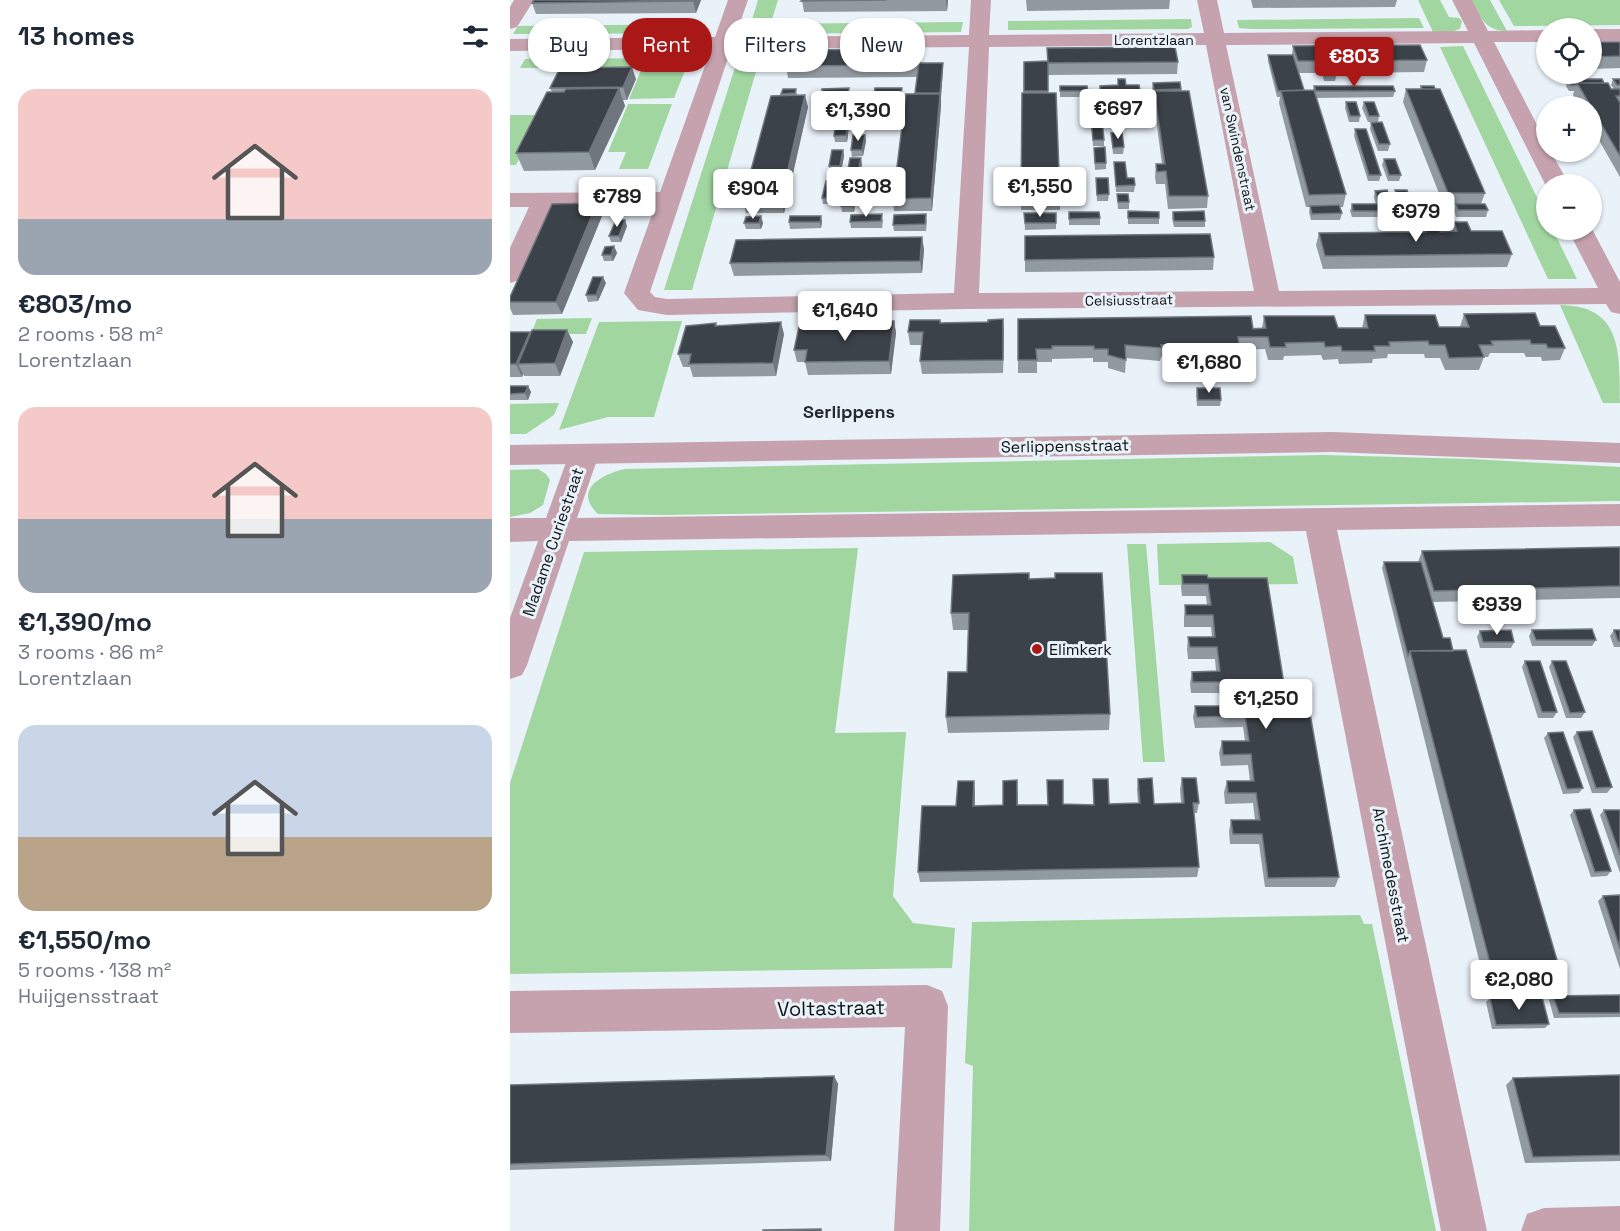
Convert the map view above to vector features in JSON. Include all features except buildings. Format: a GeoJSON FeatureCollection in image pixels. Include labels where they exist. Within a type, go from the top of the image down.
{"type":"FeatureCollection","features":[{"type":"Feature","properties":{"kind":"street"},"geometry":{"type":"LineString","coordinates":[[510,23],[524,0]]}},
{"type":"Feature","properties":{"kind":"street"},"geometry":{"type":"LineString","coordinates":[[510,200],[669,199],[738,0]]}},
{"type":"Feature","properties":{"kind":"street"},"geometry":{"type":"LineString","coordinates":[[966,301],[981,0]]}},
{"type":"Feature","properties":{"kind":"street","name":"van Swindenstraat"},"geometry":{"type":"LineString","coordinates":[[1206,0],[1268,298]]}},
{"type":"Feature","properties":{"kind":"street"},"geometry":{"type":"LineString","coordinates":[[1462,0],[1552,174]]}},
{"type":"Feature","properties":{"kind":"street"},"geometry":{"type":"LineString","coordinates":[[1602,35],[1620,35]]}},
{"type":"Feature","properties":{"kind":"street","name":"Lorentzlaan"},"geometry":{"type":"LineString","coordinates":[[510,45],[1536,36]]}},
{"type":"Feature","properties":{"kind":"street","name":"Celsiusstraat"},"geometry":{"type":"LineString","coordinates":[[669,199],[637,293],[640,299],[656,306],[1268,298],[1618,300]]}},
{"type":"Feature","properties":{"kind":"street"},"geometry":{"type":"LineString","coordinates":[[510,275],[544,200]]}},
{"type":"Feature","properties":{"kind":"street"},"geometry":{"type":"LineString","coordinates":[[1585,240],[1618,300]]}},
{"type":"Feature","properties":{"kind":"street","name":"Serlippensstraat"},"geometry":{"type":"LineString","coordinates":[[510,454],[1332,442],[1620,453]]}},
{"type":"Feature","properties":{"kind":"street","name":"Madame Curiestraat"},"geometry":{"type":"LineString","coordinates":[[510,665],[584,454]]}},
{"type":"Feature","properties":{"kind":"street"},"geometry":{"type":"LineString","coordinates":[[510,530],[1620,515]]}},
{"type":"Feature","properties":{"kind":"street","name":"Archimedesstraat"},"geometry":{"type":"LineString","coordinates":[[1319,518],[1464,1231]]}},
{"type":"Feature","properties":{"kind":"street","name":"Voltastraat"},"geometry":{"type":"LineString","coordinates":[[510,1012],[927,1006],[917,1231]]}},
{"type":"Feature","properties":{"kind":"street"},"geometry":{"type":"LineString","coordinates":[[1544,1231],[1620,1229]]}},
{"type":"Feature","properties":{"kind":"green space"},"geometry":{"type":"Polygon","coordinates":[[[758,0],[778,0],[772,18],[753,18],[758,0]]]}},
{"type":"Feature","properties":{"kind":"green space"},"geometry":{"type":"Polygon","coordinates":[[[1418,0],[1440,0],[1449,17],[1459,18],[1462,21],[1460,29],[1451,32],[1433,32],[1418,0]]]}},
{"type":"Feature","properties":{"kind":"green space"},"geometry":{"type":"Polygon","coordinates":[[[1471,0],[1490,0],[1507,31],[1494,29],[1484,22],[1471,0]]]}},
{"type":"Feature","properties":{"kind":"green space"},"geometry":{"type":"Polygon","coordinates":[[[1499,0],[1620,0],[1620,25],[1602,25],[1602,18],[1536,18],[1536,26],[1514,26],[1499,0]]]}},
{"type":"Feature","properties":{"kind":"green space"},"geometry":{"type":"Polygon","coordinates":[[[1419,18],[1424,28],[1251,29],[1239,28],[1237,20],[1419,18]]]}},
{"type":"Feature","properties":{"kind":"green space"},"geometry":{"type":"Polygon","coordinates":[[[1191,19],[1192,27],[1188,29],[1008,30],[1008,21],[1191,19]]]}},
{"type":"Feature","properties":{"kind":"green space"},"geometry":{"type":"Polygon","coordinates":[[[925,22],[963,22],[961,32],[925,32],[925,22]]]}},
{"type":"Feature","properties":{"kind":"green space"},"geometry":{"type":"Polygon","coordinates":[[[828,23],[840,23],[840,33],[828,33],[828,23]]]}},
{"type":"Feature","properties":{"kind":"green space"},"geometry":{"type":"Polygon","coordinates":[[[610,25],[622,25],[622,33],[610,33],[610,25]]]}},
{"type":"Feature","properties":{"kind":"green space"},"geometry":{"type":"Polygon","coordinates":[[[518,26],[528,26],[528,34],[513,34],[518,26]]]}},
{"type":"Feature","properties":{"kind":"green space"},"geometry":{"type":"Polygon","coordinates":[[[1463,46],[1536,196],[1536,240],[1558,240],[1577,279],[1548,279],[1440,47],[1463,46]]]}},
{"type":"Feature","properties":{"kind":"green space"},"geometry":{"type":"Polygon","coordinates":[[[610,58],[622,58],[622,68],[610,68],[610,58]]]}},
{"type":"Feature","properties":{"kind":"green space"},"geometry":{"type":"Polygon","coordinates":[[[525,59],[528,59],[528,68],[520,68],[525,59]]]}},
{"type":"Feature","properties":{"kind":"green space"},"geometry":{"type":"Polygon","coordinates":[[[640,72],[684,72],[674,98],[629,99],[640,72]]]}},
{"type":"Feature","properties":{"kind":"green space"},"geometry":{"type":"Polygon","coordinates":[[[734,72],[756,72],[692,290],[664,290],[734,72]]]}},
{"type":"Feature","properties":{"kind":"green space"},"geometry":{"type":"Polygon","coordinates":[[[628,104],[672,104],[648,169],[619,169],[626,152],[608,152],[628,104]]]}},
{"type":"Feature","properties":{"kind":"green space"},"geometry":{"type":"Polygon","coordinates":[[[510,115],[542,115],[516,165],[510,165],[510,115]]]}},
{"type":"Feature","properties":{"kind":"green space"},"geometry":{"type":"Polygon","coordinates":[[[1560,305],[1580,307],[1595,313],[1612,333],[1619,364],[1620,403],[1603,403],[1560,305]]]}},
{"type":"Feature","properties":{"kind":"green space"},"geometry":{"type":"Polygon","coordinates":[[[592,318],[586,334],[531,334],[537,319],[592,318]]]}},
{"type":"Feature","properties":{"kind":"green space"},"geometry":{"type":"Polygon","coordinates":[[[682,321],[654,417],[608,417],[559,430],[599,322],[682,321]]]}},
{"type":"Feature","properties":{"kind":"green space"},"geometry":{"type":"Polygon","coordinates":[[[559,403],[554,415],[526,434],[510,434],[510,404],[559,403]]]}},
{"type":"Feature","properties":{"kind":"green space"},"geometry":{"type":"Polygon","coordinates":[[[1325,455],[1470,459],[1620,467],[1620,501],[662,515],[598,514],[588,497],[589,490],[600,479],[625,469],[1325,455]]]}},
{"type":"Feature","properties":{"kind":"green space"},"geometry":{"type":"Polygon","coordinates":[[[538,469],[550,480],[543,505],[530,513],[510,517],[510,470],[538,469]]]}},
{"type":"Feature","properties":{"kind":"green space"},"geometry":{"type":"Polygon","coordinates":[[[1270,542],[1293,557],[1298,584],[1159,585],[1157,544],[1270,542]]]}},
{"type":"Feature","properties":{"kind":"green space"},"geometry":{"type":"Polygon","coordinates":[[[1127,544],[1146,544],[1165,762],[1143,762],[1127,544]]]}},
{"type":"Feature","properties":{"kind":"green space"},"geometry":{"type":"Polygon","coordinates":[[[858,548],[835,733],[906,732],[893,896],[913,923],[955,928],[952,968],[510,974],[510,783],[584,552],[858,548]]]}},
{"type":"Feature","properties":{"kind":"green space"},"geometry":{"type":"Polygon","coordinates":[[[1360,915],[1364,924],[1372,924],[1436,1231],[969,1231],[973,1066],[965,1063],[972,922],[1360,915]]]}},
{"type":"Feature","properties":{"kind":"place","name":"Elimkerk"},"geometry":{"type":"Point","coordinates":[1037,649]}},
{"type":"Feature","properties":{"kind":"district","name":"Serlippens"},"geometry":{"type":"Point","coordinates":[849,411]}}]}
